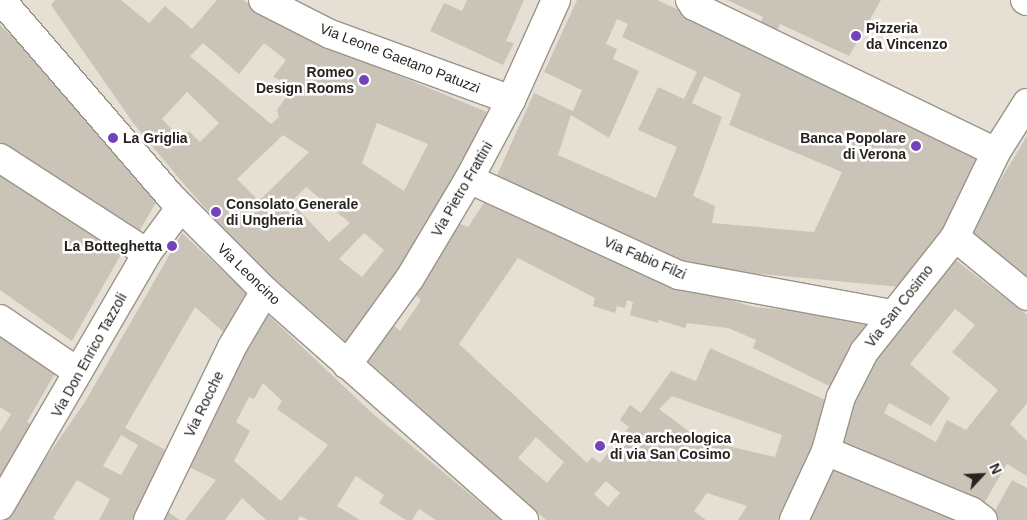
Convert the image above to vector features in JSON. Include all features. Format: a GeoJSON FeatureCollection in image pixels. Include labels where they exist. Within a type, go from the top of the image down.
{"type":"FeatureCollection","features":[{"type":"Feature","properties":{"kind":"street","name":"Via Leoncino"},"geometry":{"type":"LineString","coordinates":[[1,0],[181,207],[265,291],[524,520]]}},
{"type":"Feature","properties":{"kind":"street","name":"Via Leone Gaetano Patuzzi"},"geometry":{"type":"LineString","coordinates":[[262,0],[330,34],[511,100]]}},
{"type":"Feature","properties":{"kind":"street","name":"Via Pietro Frattini"},"geometry":{"type":"LineString","coordinates":[[347,365],[410,278],[469,179],[511,100],[556,0]]}},
{"type":"Feature","properties":{"kind":"street"},"geometry":{"type":"LineString","coordinates":[[690,0],[694,6],[996,152]]}},
{"type":"Feature","properties":{"kind":"street","name":"Via San Cosimo"},"geometry":{"type":"LineString","coordinates":[[794,520],[826,451],[841,397],[864,352],[891,314],[955,237],[996,152],[1027,103]]}},
{"type":"Feature","properties":{"kind":"street"},"geometry":{"type":"LineString","coordinates":[[0,158],[147,253]]}},
{"type":"Feature","properties":{"kind":"street","name":"Via Fabio Filzi"},"geometry":{"type":"LineString","coordinates":[[469,179],[679,276],[891,314]]}},
{"type":"Feature","properties":{"kind":"street","name":"Via Don Enrico Tazzoli"},"geometry":{"type":"LineString","coordinates":[[0,506],[147,253],[181,207]]}},
{"type":"Feature","properties":{"kind":"street"},"geometry":{"type":"LineString","coordinates":[[955,237],[1027,296]]}},
{"type":"Feature","properties":{"kind":"street","name":"Via Rocche"},"geometry":{"type":"LineString","coordinates":[[148,520],[232,347],[265,291]]}},
{"type":"Feature","properties":{"kind":"street"},"geometry":{"type":"LineString","coordinates":[[0,319],[78,372]]}},
{"type":"Feature","properties":{"kind":"street"},"geometry":{"type":"LineString","coordinates":[[826,451],[972,511],[983,520]]}},
{"type":"Feature","properties":{"kind":"building"},"geometry":{"type":"Polygon","coordinates":[[[55,0],[121,0],[149,23],[165,6],[192,29],[217,0],[243,0],[300,35],[487,112],[467,160],[411,261],[351,346],[243,251],[183,183],[134,124],[51,5],[55,0]],[[203,43],[190,56],[271,124],[279,117],[277,110],[294,86],[273,77],[286,60],[264,43],[239,74],[203,43]],[[187,92],[162,119],[181,139],[189,131],[200,142],[219,123],[187,92]],[[377,123],[362,163],[404,191],[428,144],[377,123]],[[283,135],[237,179],[259,201],[309,152],[283,135]],[[306,187],[291,202],[329,242],[350,223],[306,187]],[[364,233],[339,259],[362,277],[384,250],[364,233]]]}},
{"type":"Feature","properties":{"kind":"building"},"geometry":{"type":"Polygon","coordinates":[[[467,0],[524,0],[506,41],[514,43],[503,65],[430,31],[444,3],[462,11],[467,0]]]}},
{"type":"Feature","properties":{"kind":"building"},"geometry":{"type":"Polygon","coordinates":[[[577,0],[657,0],[991,152],[941,236],[900,287],[687,267],[494,182],[534,93],[573,111],[582,90],[544,72],[577,0]],[[617,19],[606,44],[617,49],[613,59],[639,71],[609,138],[571,115],[558,155],[656,198],[677,147],[638,130],[658,87],[684,99],[697,72],[622,37],[628,24],[617,19]],[[704,76],[692,103],[722,117],[693,196],[715,206],[712,223],[814,232],[842,172],[729,125],[741,94],[704,76]]]}},
{"type":"Feature","properties":{"kind":"building"},"geometry":{"type":"Polygon","coordinates":[[[727,0],[881,0],[849,56],[780,24],[775,36],[759,28],[763,17],[727,0]]]}},
{"type":"Feature","properties":{"kind":"building"},"geometry":{"type":"Polygon","coordinates":[[[0,25],[88,109],[160,195],[135,239],[0,148],[0,25]]]}},
{"type":"Feature","properties":{"kind":"building"},"geometry":{"type":"Polygon","coordinates":[[[1027,136],[1027,279],[969,232],[1027,136]]]}},
{"type":"Feature","properties":{"kind":"building"},"geometry":{"type":"Polygon","coordinates":[[[0,167],[124,249],[72,341],[0,290],[0,167]]]}},
{"type":"Feature","properties":{"kind":"building"},"geometry":{"type":"Polygon","coordinates":[[[487,198],[703,292],[754,307],[822,313],[866,325],[835,389],[753,348],[756,340],[728,328],[687,323],[685,328],[659,320],[658,323],[630,315],[633,302],[627,300],[625,308],[617,306],[615,313],[593,306],[595,298],[518,258],[459,344],[587,463],[592,457],[600,463],[629,427],[620,420],[630,405],[641,413],[671,371],[696,381],[710,348],[830,402],[817,446],[784,520],[738,520],[747,506],[707,493],[694,511],[706,520],[546,520],[363,357],[389,321],[400,331],[421,300],[412,292],[458,223],[468,227],[487,198]],[[672,396],[659,409],[699,439],[775,457],[782,435],[672,396]],[[536,437],[518,458],[547,483],[564,462],[536,437]],[[606,481],[594,494],[608,507],[620,493],[606,481]]]}},
{"type":"Feature","properties":{"kind":"building"},"geometry":{"type":"Polygon","coordinates":[[[182,233],[253,299],[227,335],[195,307],[125,428],[169,452],[136,520],[99,520],[110,499],[77,480],[53,518],[56,520],[3,520],[85,402],[182,233]],[[121,435],[103,466],[121,475],[138,445],[121,435]]]}},
{"type":"Feature","properties":{"kind":"building"},"geometry":{"type":"Polygon","coordinates":[[[953,258],[1027,315],[1027,403],[1010,424],[1027,441],[1027,476],[1007,464],[980,510],[842,448],[853,394],[874,357],[953,258]],[[955,309],[910,364],[950,398],[931,426],[889,403],[884,413],[936,442],[947,420],[966,430],[998,390],[952,352],[975,325],[955,309]]]}},
{"type":"Feature","properties":{"kind":"building"},"geometry":{"type":"Polygon","coordinates":[[[264,311],[372,413],[501,520],[436,520],[419,509],[412,520],[406,520],[379,503],[384,495],[356,476],[337,506],[360,520],[308,520],[300,516],[298,520],[266,520],[242,498],[225,520],[185,520],[216,480],[183,464],[264,311]],[[263,383],[254,399],[249,397],[236,422],[250,431],[234,461],[281,501],[328,445],[277,409],[282,401],[263,383]]]}},
{"type":"Feature","properties":{"kind":"building"},"geometry":{"type":"Polygon","coordinates":[[[0,328],[59,366],[27,422],[37,429],[0,486],[0,432],[11,414],[0,407],[0,328]]]}},
{"type":"Feature","properties":{"kind":"building"},"geometry":{"type":"Polygon","coordinates":[[[831,467],[970,520],[803,520],[831,467]]]}},
{"type":"Feature","properties":{"kind":"building"},"geometry":{"type":"Polygon","coordinates":[[[1012,480],[1027,488],[1027,520],[994,520],[991,518],[1012,480]]]}},
{"type":"Feature","properties":{"kind":"building"},"geometry":{"type":"Polygon","coordinates":[[[162,508],[180,520],[157,520],[162,508]]]}},
{"type":"Feature","properties":{"kind":"place","name":"Pizzeria da Vincenzo"},"geometry":{"type":"Point","coordinates":[856,36]}},
{"type":"Feature","properties":{"kind":"place","name":"Romeo Design Rooms"},"geometry":{"type":"Point","coordinates":[364,80]}},
{"type":"Feature","properties":{"kind":"place","name":"La Griglia"},"geometry":{"type":"Point","coordinates":[113,138]}},
{"type":"Feature","properties":{"kind":"place","name":"Banca Popolare di Verona"},"geometry":{"type":"Point","coordinates":[916,146]}},
{"type":"Feature","properties":{"kind":"place","name":"Consolato Generale di Ungheria"},"geometry":{"type":"Point","coordinates":[216,212]}},
{"type":"Feature","properties":{"kind":"place","name":"La Botteghetta"},"geometry":{"type":"Point","coordinates":[172,246]}},
{"type":"Feature","properties":{"kind":"place","name":"Area archeologica di via San Cosimo"},"geometry":{"type":"Point","coordinates":[600,446]}}]}
